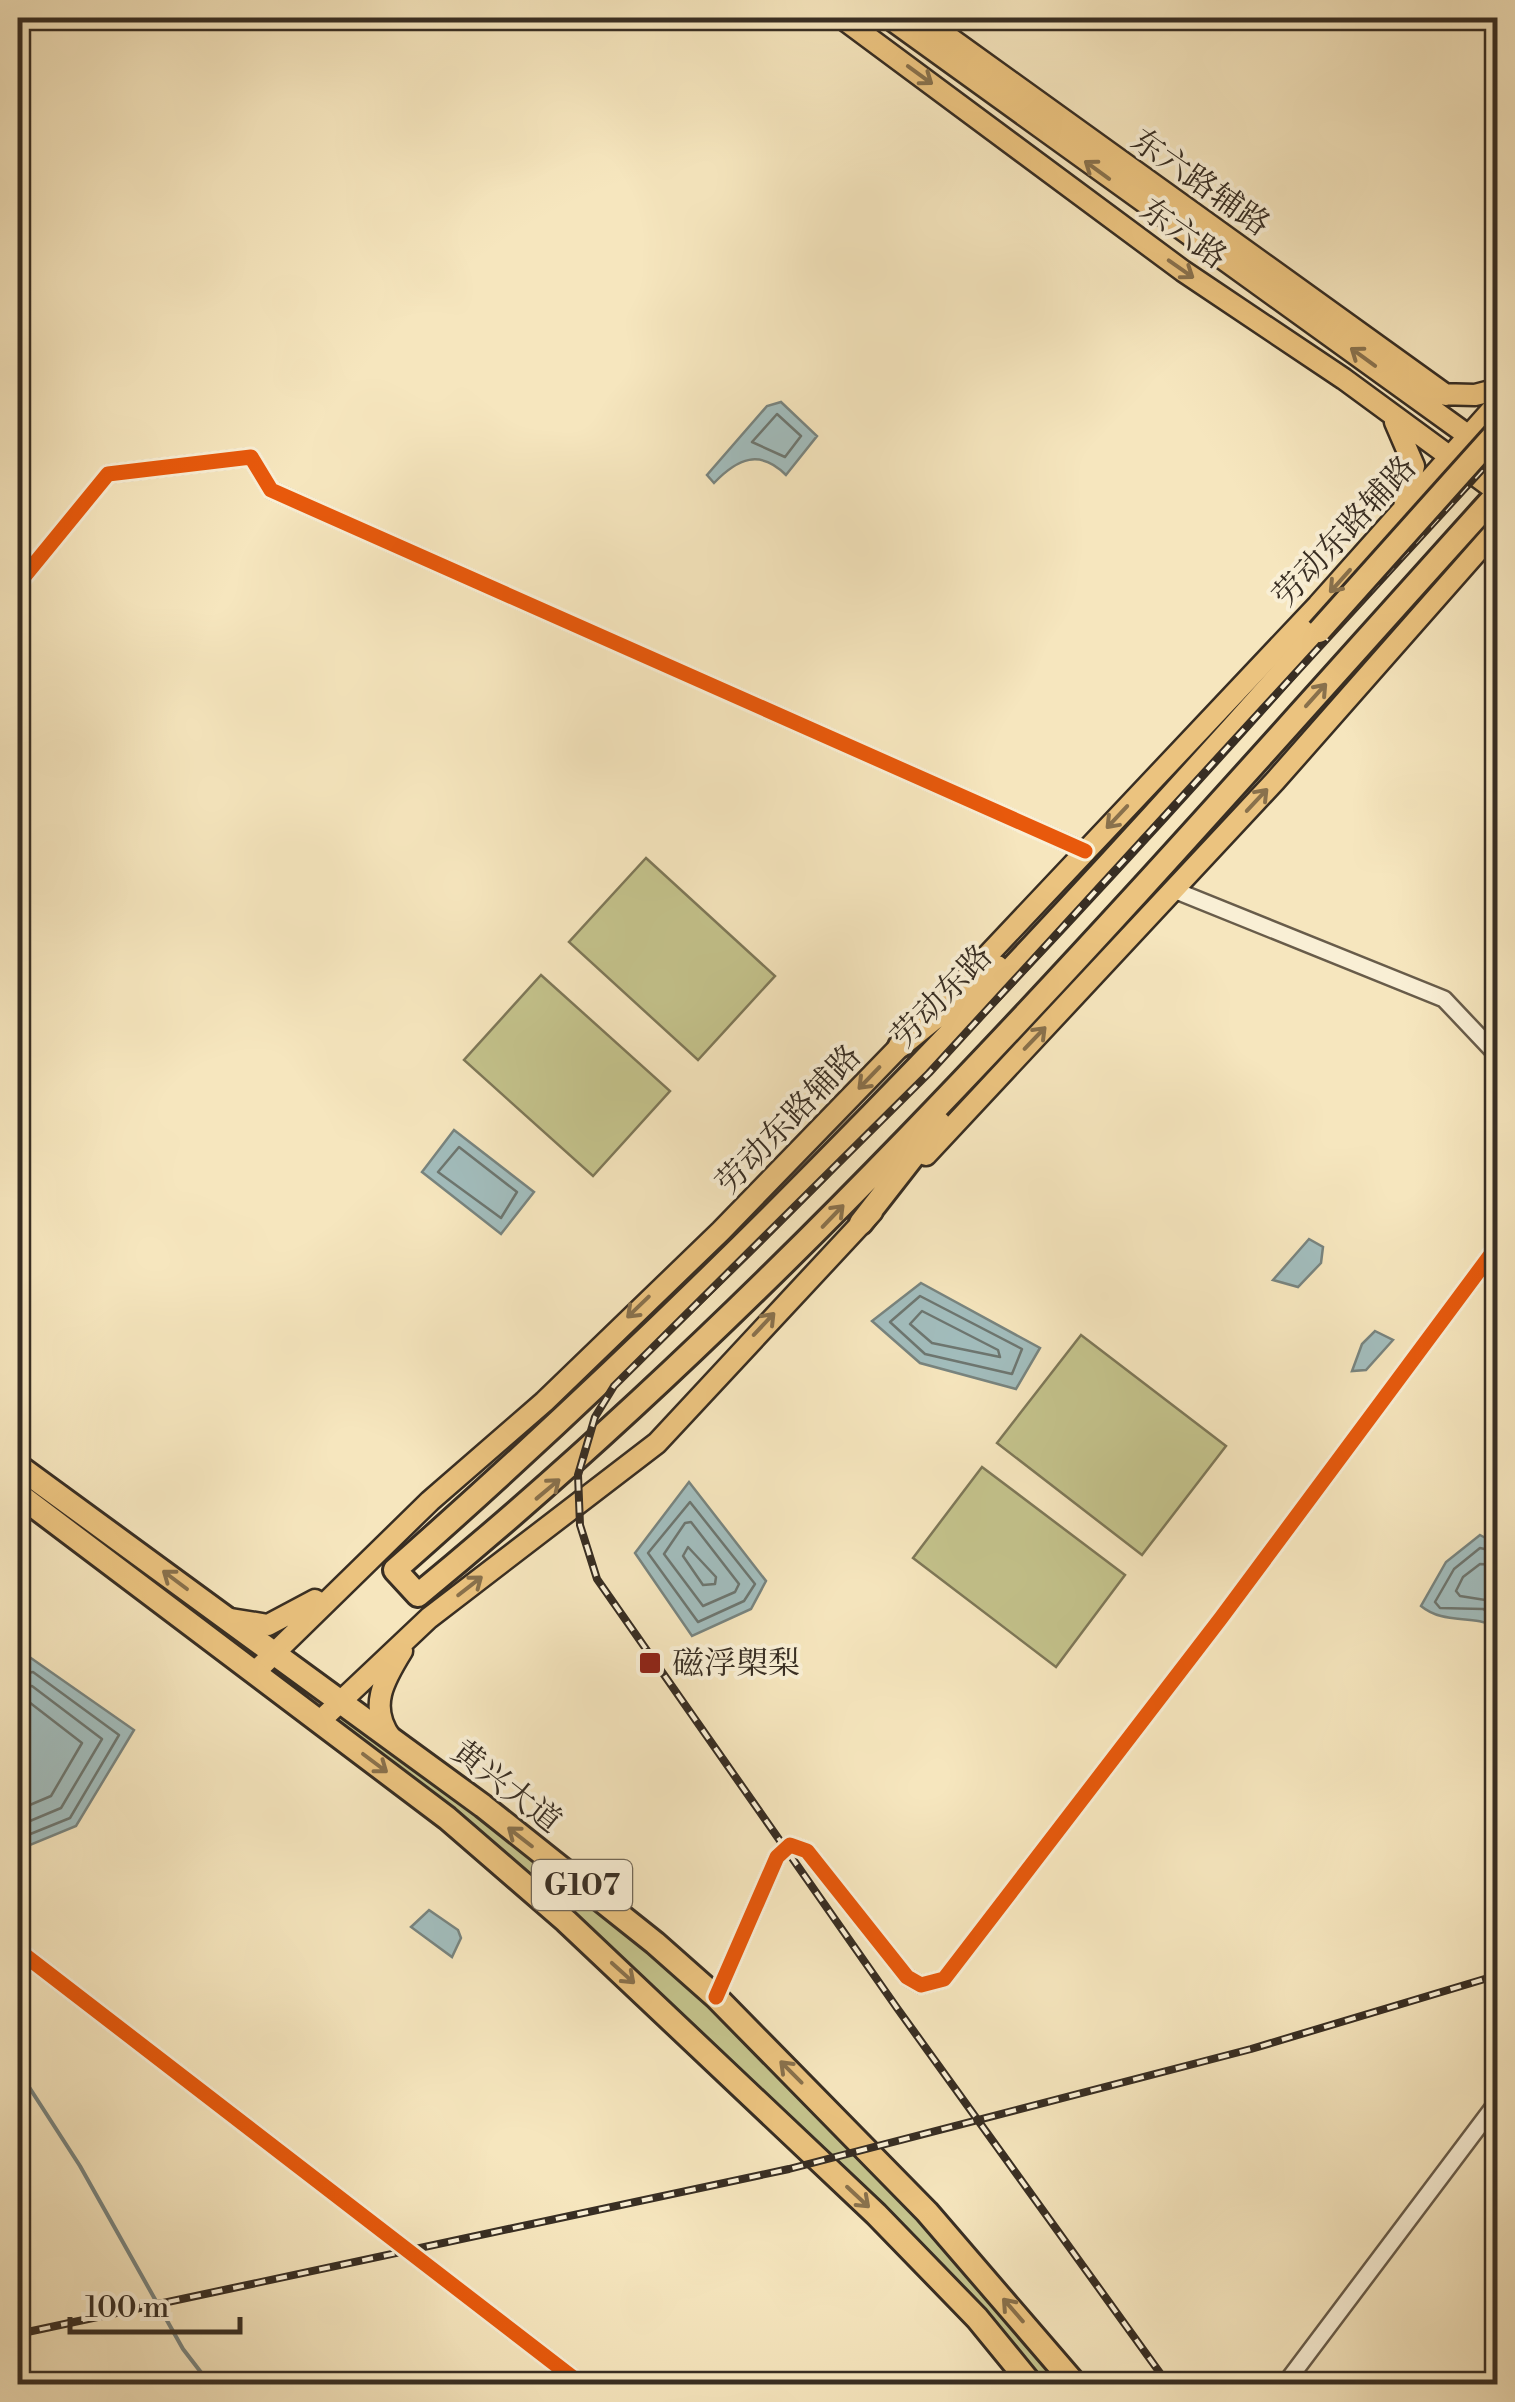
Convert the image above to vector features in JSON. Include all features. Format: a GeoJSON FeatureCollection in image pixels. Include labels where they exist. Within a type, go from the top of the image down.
{"type":"FeatureCollection","features":[{"type":"Feature","properties":{"kind":"highway","name":"劳动东路"},"geometry":{"type":"LineString","coordinates":[[1081,952],[762,1287],[559,1479],[418,1595],[395,1570],[570,1412],[803,1184],[1131,842],[1498,431]]}},
{"type":"Feature","properties":{"kind":"highway"},"geometry":{"type":"LineString","coordinates":[[862,1223],[1081,952],[1498,492]]}},
{"type":"Feature","properties":{"kind":"highway"},"geometry":{"type":"LineString","coordinates":[[900,1046],[997,967],[1131,842]]}},
{"type":"Feature","properties":{"kind":"highway","name":"黄兴大道"},"geometry":{"type":"LineString","coordinates":[[18,1466],[392,1739],[588,1890],[716,1997],[927,2212],[1076,2384]]}},
{"type":"Feature","properties":{"kind":"highway","name":"黄兴大道"},"geometry":{"type":"LineString","coordinates":[[18,1494],[447,1818],[641,1988],[876,2214],[977,2318],[1031,2384]]}},
{"type":"Feature","properties":{"kind":"main road","name":"东六路"},"geometry":{"type":"LineString","coordinates":[[842,18],[1167,259],[1381,405],[1498,492]]}},
{"type":"Feature","properties":{"kind":"main road","name":"东六路"},"geometry":{"type":"LineString","coordinates":[[890,18],[1498,456]]}},
{"type":"Feature","properties":{"kind":"main road","name":"东六路辅路"},"geometry":{"type":"LineString","coordinates":[[922,18],[1446,394]]}},
{"type":"Feature","properties":{"kind":"main road"},"geometry":{"type":"LineString","coordinates":[[1399,383],[1446,394],[1475,395],[1498,389]]}},
{"type":"Feature","properties":{"kind":"main road","name":"劳动东路辅路"},"geometry":{"type":"LineString","coordinates":[[255,1672],[401,1529],[544,1402],[721,1231],[1395,521],[1498,403]]}},
{"type":"Feature","properties":{"kind":"main road"},"geometry":{"type":"LineString","coordinates":[[1381,405],[1400,429],[1414,466],[1410,492],[1395,521]]}},
{"type":"Feature","properties":{"kind":"main road"},"geometry":{"type":"LineString","coordinates":[[320,1721],[430,1618],[596,1494],[656,1443],[1174,890],[1498,528]]}},
{"type":"Feature","properties":{"kind":"main road"},"geometry":{"type":"LineString","coordinates":[[223,1616],[254,1626],[284,1619],[306,1607],[401,1529]]}},
{"type":"Feature","properties":{"kind":"main road"},"geometry":{"type":"LineString","coordinates":[[392,1739],[379,1716],[380,1690],[408,1642],[430,1618]]}},
{"type":"Feature","properties":{"kind":"street"},"geometry":{"type":"LineString","coordinates":[[18,584],[108,474],[251,458],[271,490],[1085,851]]}},
{"type":"Feature","properties":{"kind":"street"},"geometry":{"type":"LineString","coordinates":[[1174,890],[1444,999],[1498,1056]]}},
{"type":"Feature","properties":{"kind":"street"},"geometry":{"type":"LineString","coordinates":[[716,1997],[777,1857],[785,1848],[797,1845],[808,1850],[906,1977],[920,1985],[944,1980],[1221,1618],[1498,1245]]}},
{"type":"Feature","properties":{"kind":"street"},"geometry":{"type":"LineString","coordinates":[[18,1950],[582,2384]]}},
{"type":"Feature","properties":{"kind":"street"},"geometry":{"type":"LineString","coordinates":[[1285,2384],[1498,2101]]}},
{"type":"Feature","properties":{"kind":"shaded area"},"geometry":{"type":"Polygon","coordinates":[[[646,858],[775,976],[698,1060],[569,942],[646,858]]]}},
{"type":"Feature","properties":{"kind":"shaded area"},"geometry":{"type":"Polygon","coordinates":[[[541,975],[670,1091],[593,1176],[464,1060],[541,975]]]}},
{"type":"Feature","properties":{"kind":"shaded area"},"geometry":{"type":"Polygon","coordinates":[[[1081,1335],[1226,1446],[1142,1555],[997,1443],[1081,1335]]]}},
{"type":"Feature","properties":{"kind":"shaded area"},"geometry":{"type":"Polygon","coordinates":[[[982,1467],[1125,1575],[1056,1667],[913,1558],[982,1467]]]}},
{"type":"Feature","properties":{"kind":"shaded area"},"geometry":{"type":"Polygon","coordinates":[[[331,1710],[566,1883],[698,1994],[859,2155],[1059,2384],[1049,2384],[890,2217],[644,1978],[328,1715],[331,1710]]]}},
{"type":"Feature","properties":{"kind":"water"},"geometry":{"type":"Polygon","coordinates":[[[781,402],[817,436],[786,475],[767,462],[749,460],[714,483],[707,475],[767,406],[781,402]]]}},
{"type":"Feature","properties":{"kind":"water"},"geometry":{"type":"Polygon","coordinates":[[[454,1130],[534,1192],[501,1234],[422,1172],[454,1130]]]}},
{"type":"Feature","properties":{"kind":"water"},"geometry":{"type":"Polygon","coordinates":[[[1309,1239],[1323,1247],[1321,1263],[1298,1287],[1273,1280],[1309,1239]]]}},
{"type":"Feature","properties":{"kind":"water"},"geometry":{"type":"Polygon","coordinates":[[[921,1283],[1040,1348],[1016,1389],[920,1363],[872,1321],[921,1283]]]}},
{"type":"Feature","properties":{"kind":"water"},"geometry":{"type":"Polygon","coordinates":[[[1375,1331],[1393,1340],[1366,1370],[1352,1371],[1362,1344],[1375,1331]]]}},
{"type":"Feature","properties":{"kind":"water"},"geometry":{"type":"Polygon","coordinates":[[[689,1482],[766,1581],[751,1609],[692,1636],[635,1553],[689,1482]]]}},
{"type":"Feature","properties":{"kind":"water"},"geometry":{"type":"Polygon","coordinates":[[[1480,1535],[1497,1544],[1497,1627],[1448,1618],[1421,1606],[1446,1562],[1480,1535]]]}},
{"type":"Feature","properties":{"kind":"water"},"geometry":{"type":"Polygon","coordinates":[[[28,1656],[134,1730],[76,1826],[18,1850],[18,1670],[28,1656]]]}},
{"type":"Feature","properties":{"kind":"water"},"geometry":{"type":"Polygon","coordinates":[[[429,1910],[458,1930],[461,1938],[452,1957],[411,1927],[429,1910]]]}},
{"type":"Feature","properties":{"kind":"waterway"},"geometry":{"type":"LineString","coordinates":[[18,2070],[80,2166],[183,2349],[210,2384]]}},
{"type":"Feature","properties":{"kind":"railway"},"geometry":{"type":"LineString","coordinates":[[1168,2384],[897,2008],[597,1579],[580,1525],[578,1475],[595,1417],[614,1386],[929,1073],[1498,452]]}},
{"type":"Feature","properties":{"kind":"railway"},"geometry":{"type":"LineString","coordinates":[[18,2334],[789,2169],[1251,2049],[1498,1975]]}},
{"type":"Feature","properties":{"kind":"cycle path"},"geometry":{"type":"LineString","coordinates":[[18,584],[108,474],[251,457],[271,490],[1085,851]]}},
{"type":"Feature","properties":{"kind":"cycle path"},"geometry":{"type":"LineString","coordinates":[[716,1997],[777,1857],[790,1845],[807,1851],[907,1977],[921,1985],[944,1979],[1221,1618],[1498,1245]]}},
{"type":"Feature","properties":{"kind":"cycle path"},"geometry":{"type":"LineString","coordinates":[[18,1950],[581,2384]]}},
{"type":"Feature","properties":{"kind":"place","name":"磁浮㮾梨"},"geometry":{"type":"Point","coordinates":[650,1663]}}]}
